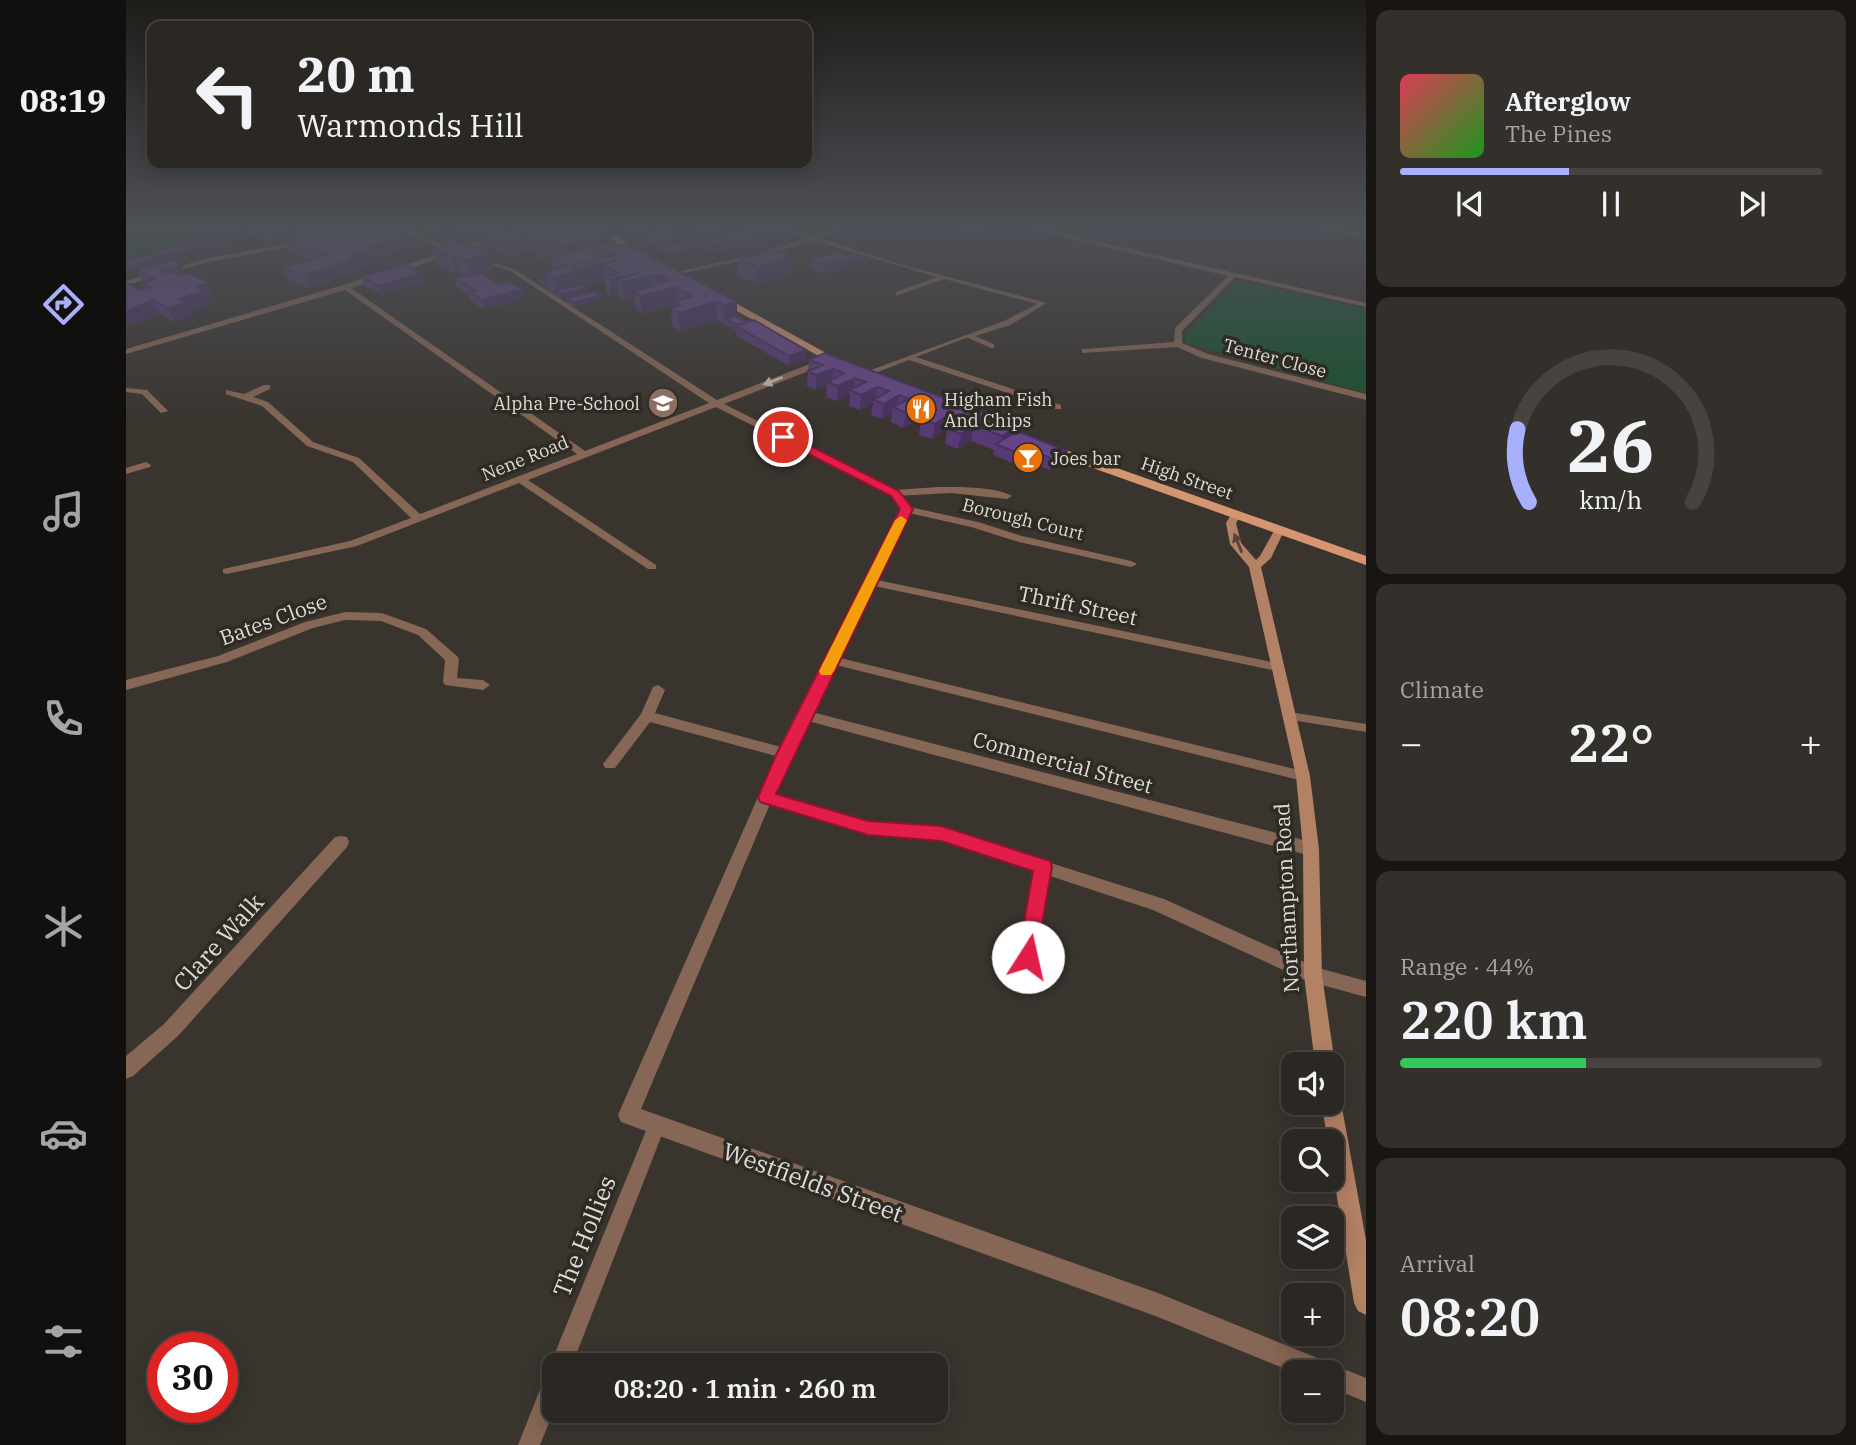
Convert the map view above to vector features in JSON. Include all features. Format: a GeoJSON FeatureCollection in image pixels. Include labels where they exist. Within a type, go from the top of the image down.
{"type":"FeatureCollection","features":[{"type":"Feature","properties":{"kind":"main road"},"geometry":{"type":"LineString","coordinates":[[712,293],[831,359],[876,379]]}},
{"type":"Feature","properties":{"kind":"main road","name":"High Street"},"geometry":{"type":"LineString","coordinates":[[1032,442],[1366,561]]}},
{"type":"Feature","properties":{"kind":"main road"},"geometry":{"type":"LineString","coordinates":[[1236,515],[1231,523],[1236,544],[1255,566],[1265,558],[1279,531]]}},
{"type":"Feature","properties":{"kind":"main road","name":"Northampton Road"},"geometry":{"type":"LineString","coordinates":[[1255,566],[1303,776],[1311,849],[1313,975],[1323,1052]]}},
{"type":"Feature","properties":{"kind":"main road"},"geometry":{"type":"LineString","coordinates":[[1333,1115],[1366,1303]]}},
{"type":"Feature","properties":{"kind":"street"},"geometry":{"type":"LineString","coordinates":[[126,352],[331,291]]}},
{"type":"Feature","properties":{"kind":"street"},"geometry":{"type":"LineString","coordinates":[[352,291],[583,454]]}},
{"type":"Feature","properties":{"kind":"street"},"geometry":{"type":"LineString","coordinates":[[545,291],[715,403],[895,493],[906,509],[785,753],[766,797],[868,828],[941,834],[1158,904],[1313,975],[1366,989]]}},
{"type":"Feature","properties":{"kind":"street"},"geometry":{"type":"LineString","coordinates":[[899,293],[903,291]]}},
{"type":"Feature","properties":{"kind":"street"},"geometry":{"type":"LineString","coordinates":[[968,336],[1007,323],[1043,303],[996,291]]}},
{"type":"Feature","properties":{"kind":"street"},"geometry":{"type":"LineString","coordinates":[[1178,344],[1178,330],[1217,291]]}},
{"type":"Feature","properties":{"kind":"street"},"geometry":{"type":"LineString","coordinates":[[1303,291],[1366,305]]}},
{"type":"Feature","properties":{"kind":"street"},"geometry":{"type":"LineString","coordinates":[[968,336],[991,346]]}},
{"type":"Feature","properties":{"kind":"street","name":"Tenter Close"},"geometry":{"type":"LineString","coordinates":[[1085,351],[1178,344],[1205,356],[1366,397]]}},
{"type":"Feature","properties":{"kind":"street","name":"Nene Road"},"geometry":{"type":"LineString","coordinates":[[227,571],[353,544],[831,359]]}},
{"type":"Feature","properties":{"kind":"street"},"geometry":{"type":"LineString","coordinates":[[245,397],[267,387]]}},
{"type":"Feature","properties":{"kind":"street"},"geometry":{"type":"LineString","coordinates":[[229,392],[265,404],[310,444],[356,460],[417,518]]}},
{"type":"Feature","properties":{"kind":"street"},"geometry":{"type":"LineString","coordinates":[[126,471],[146,465]]}},
{"type":"Feature","properties":{"kind":"street"},"geometry":{"type":"LineString","coordinates":[[521,480],[652,567]]}},
{"type":"Feature","properties":{"kind":"street","name":"Borough Court"},"geometry":{"type":"LineString","coordinates":[[906,509],[974,524],[1019,539],[1131,564]]}},
{"type":"Feature","properties":{"kind":"street","name":"Thrift Street"},"geometry":{"type":"LineString","coordinates":[[870,582],[1277,667]]}},
{"type":"Feature","properties":{"kind":"street","name":"Bates Close"},"geometry":{"type":"LineString","coordinates":[[126,685],[222,659],[309,625],[345,616],[383,617],[422,632],[452,659],[450,682],[483,685]]}},
{"type":"Feature","properties":{"kind":"street"},"geometry":{"type":"LineString","coordinates":[[610,764],[647,716],[658,690]]}},
{"type":"Feature","properties":{"kind":"street","name":"Commercial Street"},"geometry":{"type":"LineString","coordinates":[[804,715],[1311,849]]}},
{"type":"Feature","properties":{"kind":"street"},"geometry":{"type":"LineString","coordinates":[[647,716],[785,753]]}},
{"type":"Feature","properties":{"kind":"street","name":"Westfields Street"},"geometry":{"type":"LineString","coordinates":[[766,797],[628,1115],[1158,1305],[1293,1360]]}},
{"type":"Feature","properties":{"kind":"street","name":"Clare Walk"},"geometry":{"type":"LineString","coordinates":[[126,1069],[172,1030],[341,842]]}},
{"type":"Feature","properties":{"kind":"street"},"geometry":{"type":"LineString","coordinates":[[1028,957],[1043,867]]}},
{"type":"Feature","properties":{"kind":"street"},"geometry":{"type":"LineString","coordinates":[[1344,1381],[1366,1390]]}},
{"type":"Feature","properties":{"kind":"lane"},"geometry":{"type":"LineString","coordinates":[[864,374],[968,336]]}},
{"type":"Feature","properties":{"kind":"lane"},"geometry":{"type":"LineString","coordinates":[[908,357],[1058,407]]}},
{"type":"Feature","properties":{"kind":"lane"},"geometry":{"type":"LineString","coordinates":[[126,390],[144,392],[164,411]]}},
{"type":"Feature","properties":{"kind":"lane"},"geometry":{"type":"LineString","coordinates":[[895,493],[951,488],[1007,496]]}},
{"type":"Feature","properties":{"kind":"lane"},"geometry":{"type":"LineString","coordinates":[[832,660],[1303,776]]}},
{"type":"Feature","properties":{"kind":"lane"},"geometry":{"type":"LineString","coordinates":[[1289,716],[1366,728]]}},
{"type":"Feature","properties":{"kind":"lane","name":"The Hollies"},"geometry":{"type":"LineString","coordinates":[[566,1353],[656,1127]]}},
{"type":"Feature","properties":{"kind":"lane"},"geometry":{"type":"LineString","coordinates":[[528,1445],[542,1411]]}},
{"type":"Feature","properties":{"kind":"green space"},"geometry":{"type":"Polygon","coordinates":[[[1228,291],[1286,291],[1366,309],[1366,393],[1186,343],[1186,333],[1228,291]]]}},
{"type":"Feature","properties":{"kind":"building"},"geometry":{"type":"Polygon","coordinates":[[[126,291],[204,291],[179,299],[187,303],[168,308],[153,300],[126,311],[126,291]]]}},
{"type":"Feature","properties":{"kind":"building"},"geometry":{"type":"Polygon","coordinates":[[[475,291],[514,291],[482,300],[470,293],[475,291]]]}},
{"type":"Feature","properties":{"kind":"building"},"geometry":{"type":"Polygon","coordinates":[[[593,291],[602,295],[573,303],[566,298],[593,291]]]}},
{"type":"Feature","properties":{"kind":"building"},"geometry":{"type":"Polygon","coordinates":[[[636,291],[658,291],[640,296],[636,291]]]}},
{"type":"Feature","properties":{"kind":"building"},"geometry":{"type":"Polygon","coordinates":[[[684,291],[717,291],[737,302],[724,305],[716,302],[679,313],[671,308],[680,305],[674,301],[692,296],[684,291]]]}},
{"type":"Feature","properties":{"kind":"building"},"geometry":{"type":"Polygon","coordinates":[[[735,316],[748,322],[737,325],[724,319],[735,316]]]}},
{"type":"Feature","properties":{"kind":"building"},"geometry":{"type":"Polygon","coordinates":[[[754,320],[806,350],[789,356],[736,326],[754,320]]]}},
{"type":"Feature","properties":{"kind":"building"},"geometry":{"type":"Polygon","coordinates":[[[825,353],[1018,426],[1002,436],[974,425],[961,434],[948,429],[961,420],[948,415],[935,424],[922,419],[936,410],[923,405],[906,413],[893,407],[909,399],[899,395],[884,404],[873,400],[889,391],[877,387],[861,395],[850,390],[866,382],[855,378],[838,386],[828,382],[844,373],[833,369],[816,375],[808,371],[823,365],[809,360],[825,353]]]}},
{"type":"Feature","properties":{"kind":"building"},"geometry":{"type":"Polygon","coordinates":[[[1017,431],[1067,451],[1053,459],[1030,450],[1023,455],[996,444],[1017,431]]]}},
{"type":"Feature","properties":{"kind":"slow traffic"},"geometry":{"type":"LineString","coordinates":[[826,671],[901,520]]}},
{"type":"Feature","properties":{"kind":"place","name":"Alpha Pre-School"},"geometry":{"type":"Point","coordinates":[663,403]}},
{"type":"Feature","properties":{"kind":"place","name":"Higham Fish And Chips"},"geometry":{"type":"Point","coordinates":[921,409]}},
{"type":"Feature","properties":{"kind":"place","name":"Joes bar"},"geometry":{"type":"Point","coordinates":[1028,458]}},
{"type":"Feature","properties":{"kind":"route"},"geometry":{"type":"LineString","coordinates":[[783,437],[895,493],[906,509],[785,753],[766,797],[868,828],[941,834],[1043,867],[1028,957]]}}]}
